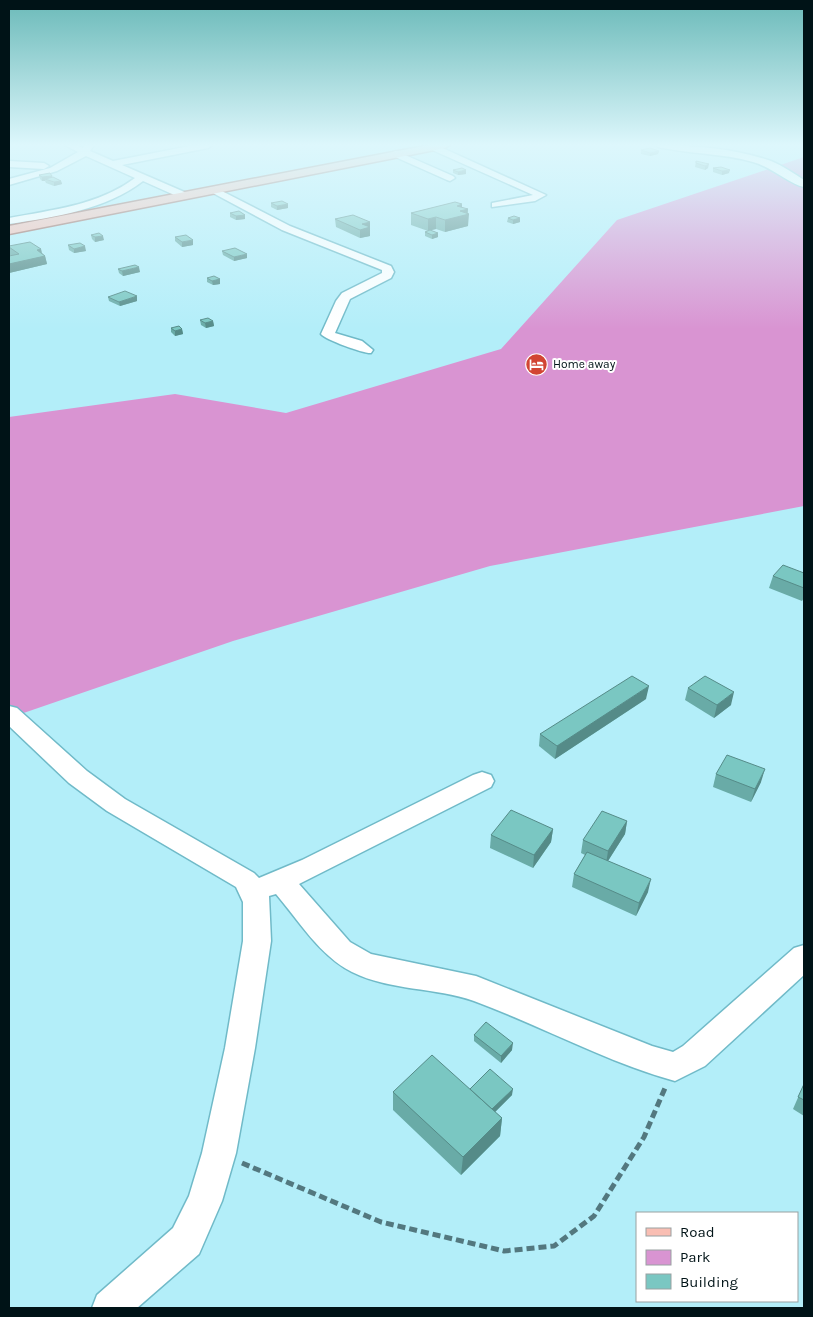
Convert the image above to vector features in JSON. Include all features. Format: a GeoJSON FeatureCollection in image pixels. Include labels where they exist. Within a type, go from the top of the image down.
{"type":"FeatureCollection","features":[{"type":"Feature","properties":{"kind":"main road"},"geometry":{"type":"LineString","coordinates":[[9,230],[132,206]]}},
{"type":"Feature","properties":{"kind":"street"},"geometry":{"type":"LineString","coordinates":[[9,221],[73,206]]}},
{"type":"Feature","properties":{"kind":"street"},"geometry":{"type":"LineString","coordinates":[[245,206],[286,228],[387,268],[387,275],[346,296],[328,334],[332,337],[355,342],[366,350]]}},
{"type":"Feature","properties":{"kind":"street"},"geometry":{"type":"LineString","coordinates":[[9,713],[78,777],[116,805],[245,880],[268,886],[340,950],[363,964],[387,971],[440,980],[476,989],[650,1060],[675,1066],[694,1056],[804,957]]}},
{"type":"Feature","properties":{"kind":"street"},"geometry":{"type":"LineString","coordinates":[[110,1308],[186,1241],[205,1201],[218,1153],[240,1048],[257,941],[258,919],[268,886],[482,781]]}},
{"type":"Feature","properties":{"kind":"path"},"geometry":{"type":"LineString","coordinates":[[218,1153],[380,1222],[504,1251],[554,1246],[594,1216],[644,1137],[675,1066]]}},
{"type":"Feature","properties":{"kind":"green space"},"geometry":{"type":"Polygon","coordinates":[[[657,206],[804,206],[804,506],[490,566],[233,641],[9,718],[9,417],[175,394],[286,413],[501,349],[617,220],[657,206]]]}},
{"type":"Feature","properties":{"kind":"building"},"geometry":{"type":"Polygon","coordinates":[[[437,206],[459,206],[468,209],[460,211],[469,214],[445,220],[436,217],[428,219],[411,213],[437,206]]]}},
{"type":"Feature","properties":{"kind":"building"},"geometry":{"type":"Polygon","coordinates":[[[239,211],[245,215],[236,216],[230,213],[239,211]]]}},
{"type":"Feature","properties":{"kind":"building"},"geometry":{"type":"Polygon","coordinates":[[[353,215],[370,222],[362,224],[370,227],[360,230],[335,219],[353,215]]]}},
{"type":"Feature","properties":{"kind":"building"},"geometry":{"type":"Polygon","coordinates":[[[514,216],[520,218],[513,220],[508,218],[514,216]]]}},
{"type":"Feature","properties":{"kind":"building"},"geometry":{"type":"Polygon","coordinates":[[[430,230],[438,233],[432,235],[425,232],[430,230]]]}},
{"type":"Feature","properties":{"kind":"building"},"geometry":{"type":"Polygon","coordinates":[[[99,233],[103,236],[95,237],[91,235],[99,233]]]}},
{"type":"Feature","properties":{"kind":"building"},"geometry":{"type":"Polygon","coordinates":[[[186,235],[193,240],[182,242],[175,237],[186,235]]]}},
{"type":"Feature","properties":{"kind":"building"},"geometry":{"type":"Polygon","coordinates":[[[30,242],[41,249],[37,250],[45,256],[9,264],[9,256],[19,254],[9,246],[30,242]]]}},
{"type":"Feature","properties":{"kind":"building"},"geometry":{"type":"Polygon","coordinates":[[[80,243],[85,246],[74,249],[68,245],[80,243]]]}},
{"type":"Feature","properties":{"kind":"building"},"geometry":{"type":"Polygon","coordinates":[[[235,248],[247,254],[234,257],[222,251],[235,248]]]}},
{"type":"Feature","properties":{"kind":"building"},"geometry":{"type":"Polygon","coordinates":[[[135,265],[139,267],[122,271],[118,269],[135,265]]]}},
{"type":"Feature","properties":{"kind":"building"},"geometry":{"type":"Polygon","coordinates":[[[214,276],[220,279],[212,281],[207,278],[214,276]]]}},
{"type":"Feature","properties":{"kind":"building"},"geometry":{"type":"Polygon","coordinates":[[[125,291],[137,296],[119,302],[108,297],[125,291]]]}},
{"type":"Feature","properties":{"kind":"building"},"geometry":{"type":"Polygon","coordinates":[[[208,318],[213,321],[205,323],[200,320],[208,318]]]}},
{"type":"Feature","properties":{"kind":"building"},"geometry":{"type":"Polygon","coordinates":[[[179,326],[182,329],[175,331],[171,328],[179,326]]]}},
{"type":"Feature","properties":{"kind":"building"},"geometry":{"type":"Polygon","coordinates":[[[783,565],[804,573],[804,588],[773,576],[783,565]]]}},
{"type":"Feature","properties":{"kind":"building"},"geometry":{"type":"Polygon","coordinates":[[[632,676],[649,686],[557,746],[540,734],[632,676]]]}},
{"type":"Feature","properties":{"kind":"building"},"geometry":{"type":"Polygon","coordinates":[[[705,676],[734,692],[717,705],[688,688],[705,676]]]}},
{"type":"Feature","properties":{"kind":"building"},"geometry":{"type":"Polygon","coordinates":[[[727,755],[765,769],[755,789],[716,774],[727,755]]]}},
{"type":"Feature","properties":{"kind":"building"},"geometry":{"type":"Polygon","coordinates":[[[511,810],[553,829],[534,855],[491,835],[511,810]]]}},
{"type":"Feature","properties":{"kind":"building"},"geometry":{"type":"Polygon","coordinates":[[[602,811],[627,821],[608,851],[583,840],[602,811]]]}},
{"type":"Feature","properties":{"kind":"building"},"geometry":{"type":"Polygon","coordinates":[[[587,852],[651,879],[639,903],[574,874],[587,852]]]}},
{"type":"Feature","properties":{"kind":"building"},"geometry":{"type":"Polygon","coordinates":[[[486,1022],[513,1043],[501,1056],[474,1035],[486,1022]]]}},
{"type":"Feature","properties":{"kind":"building"},"geometry":{"type":"Polygon","coordinates":[[[432,1055],[502,1118],[463,1157],[393,1092],[432,1055]]]}},
{"type":"Feature","properties":{"kind":"building"},"geometry":{"type":"Polygon","coordinates":[[[490,1069],[513,1089],[492,1109],[470,1089],[490,1069]]]}},
{"type":"Feature","properties":{"kind":"building"},"geometry":{"type":"Polygon","coordinates":[[[804,1084],[804,1100],[798,1097],[804,1084]]]}},
{"type":"Feature","properties":{"kind":"place","name":"Home away"},"geometry":{"type":"Point","coordinates":[537,364]}}]}
